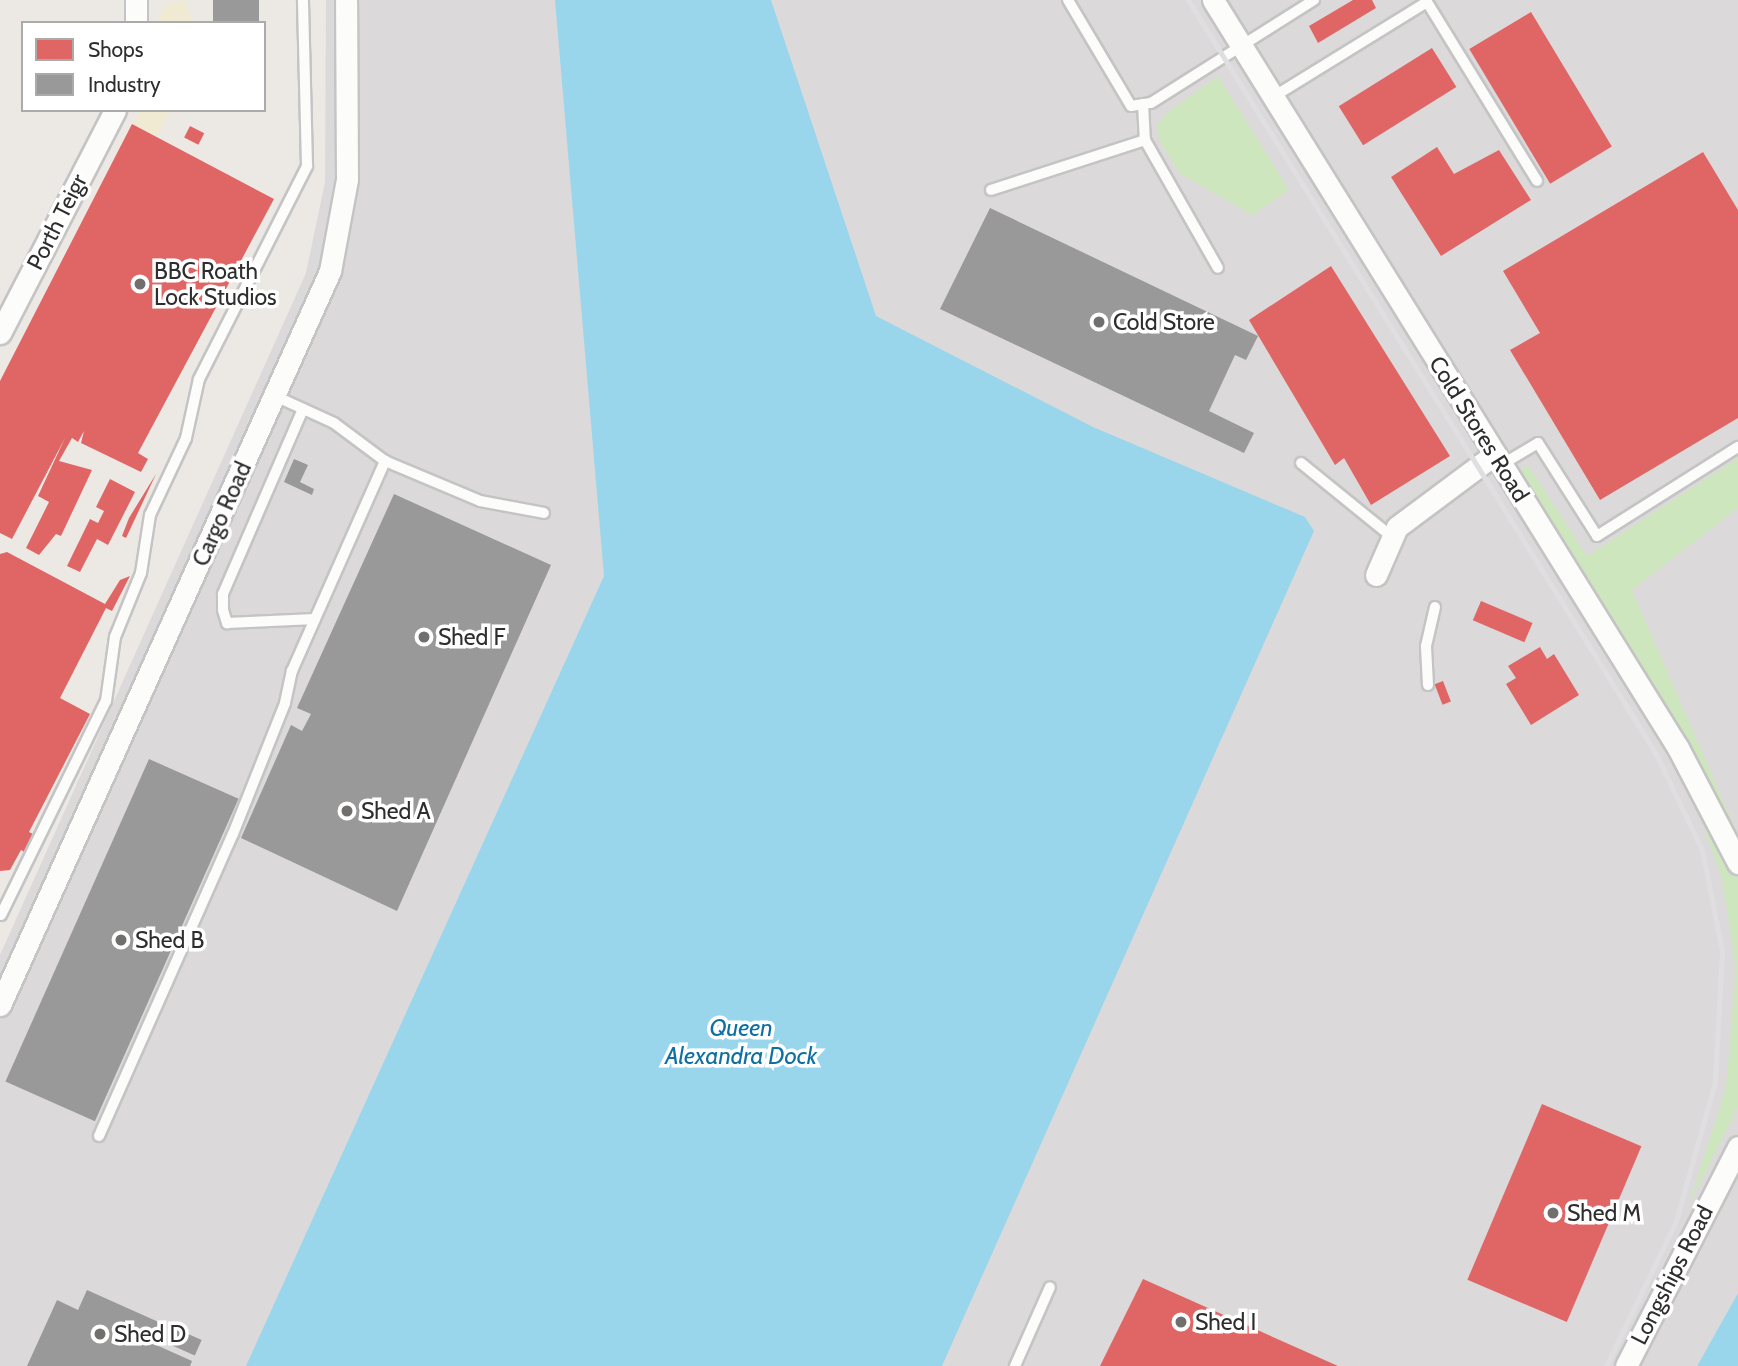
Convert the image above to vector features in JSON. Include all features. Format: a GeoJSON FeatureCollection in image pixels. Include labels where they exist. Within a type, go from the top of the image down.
{"type":"FeatureCollection","features":[{"type":"Feature","properties":{"kind":"street"},"geometry":{"type":"LineString","coordinates":[[136,0],[136,21]]}},
{"type":"Feature","properties":{"kind":"street","name":"Cargo Road"},"geometry":{"type":"LineString","coordinates":[[0,1005],[330,271],[344,212],[346,0]]}},
{"type":"Feature","properties":{"kind":"street","name":"Cold Stores Road"},"geometry":{"type":"LineString","coordinates":[[1213,0],[1678,748],[1738,863]]}},
{"type":"Feature","properties":{"kind":"street","name":"Porth Teigr"},"geometry":{"type":"LineString","coordinates":[[0,333],[113,112]]}},
{"type":"Feature","properties":{"kind":"street"},"geometry":{"type":"LineString","coordinates":[[1376,575],[1392,537],[1426,501],[1498,459]]}},
{"type":"Feature","properties":{"kind":"street","name":"Longships Road"},"geometry":{"type":"LineString","coordinates":[[1626,1366],[1738,1147]]}},
{"type":"Feature","properties":{"kind":"lane"},"geometry":{"type":"LineString","coordinates":[[1,915],[106,701],[116,637],[137,586],[150,515],[186,438],[199,379],[307,166],[303,0]]}},
{"type":"Feature","properties":{"kind":"lane"},"geometry":{"type":"LineString","coordinates":[[1069,0],[1131,106],[1143,104],[1241,48],[1314,0]]}},
{"type":"Feature","properties":{"kind":"lane"},"geometry":{"type":"LineString","coordinates":[[1273,97],[1427,2],[1537,181]]}},
{"type":"Feature","properties":{"kind":"lane"},"geometry":{"type":"LineString","coordinates":[[1143,104],[1144,140],[1218,268]]}},
{"type":"Feature","properties":{"kind":"lane"},"geometry":{"type":"LineString","coordinates":[[991,190],[1144,140]]}},
{"type":"Feature","properties":{"kind":"lane"},"geometry":{"type":"LineString","coordinates":[[275,396],[303,409],[385,461],[480,501],[544,513]]}},
{"type":"Feature","properties":{"kind":"lane"},"geometry":{"type":"LineString","coordinates":[[303,409],[223,594],[227,623],[315,619]]}},
{"type":"Feature","properties":{"kind":"lane"},"geometry":{"type":"LineString","coordinates":[[1498,459],[1538,443],[1597,536],[1738,447]]}},
{"type":"Feature","properties":{"kind":"lane"},"geometry":{"type":"LineString","coordinates":[[99,1136],[233,834],[315,619],[385,461]]}},
{"type":"Feature","properties":{"kind":"lane"},"geometry":{"type":"LineString","coordinates":[[1301,463],[1392,537]]}},
{"type":"Feature","properties":{"kind":"lane"},"geometry":{"type":"LineString","coordinates":[[1428,685],[1426,646],[1435,607]]}},
{"type":"Feature","properties":{"kind":"lane"},"geometry":{"type":"LineString","coordinates":[[1015,1366],[1050,1287]]}},
{"type":"Feature","properties":{"kind":"shaded area"},"geometry":{"type":"Polygon","coordinates":[[[326,0],[1738,0],[1738,1293],[1697,1366],[0,1366],[0,955],[306,273],[325,182],[326,0]]]}},
{"type":"Feature","properties":{"kind":"green space"},"geometry":{"type":"Polygon","coordinates":[[[1218,76],[1289,190],[1252,215],[1179,173],[1159,140],[1157,125],[1168,112],[1218,76]]]}},
{"type":"Feature","properties":{"kind":"green space"},"geometry":{"type":"Polygon","coordinates":[[[1738,458],[1738,508],[1632,590],[1738,835],[1738,1107],[1688,1207],[1726,1088],[1736,969],[1722,878],[1693,797],[1499,482],[1528,465],[1587,556],[1738,458]]]}},
{"type":"Feature","properties":{"kind":"sand"},"geometry":{"type":"Polygon","coordinates":[[[185,0],[191,21],[159,21],[164,6],[185,0]]]}},
{"type":"Feature","properties":{"kind":"sand"},"geometry":{"type":"Polygon","coordinates":[[[139,112],[169,112],[156,138],[134,125],[139,112]]]}},
{"type":"Feature","properties":{"kind":"water","name":"Queen Alexandra Dock"},"geometry":{"type":"Polygon","coordinates":[[[555,0],[771,0],[876,316],[1093,427],[1305,517],[1314,531],[942,1366],[246,1366],[604,576],[555,0]]]}},
{"type":"Feature","properties":{"kind":"water"},"geometry":{"type":"Polygon","coordinates":[[[1738,1293],[1738,1366],[1697,1366],[1738,1293]]]}},
{"type":"Feature","properties":{"kind":"building: Shops"},"geometry":{"type":"Polygon","coordinates":[[[1353,0],[1372,0],[1376,8],[1318,43],[1309,26],[1353,0]]]}},
{"type":"Feature","properties":{"kind":"building: Shops"},"geometry":{"type":"Polygon","coordinates":[[[1531,12],[1612,147],[1550,184],[1469,49],[1531,12]]]}},
{"type":"Feature","properties":{"kind":"building: Shops"},"geometry":{"type":"Polygon","coordinates":[[[1432,48],[1456,87],[1363,145],[1339,106],[1432,48]]]}},
{"type":"Feature","properties":{"kind":"building: Shops","name":"BBC Roath Lock Studios"},"geometry":{"type":"Polygon","coordinates":[[[132,124],[274,199],[138,453],[148,459],[141,472],[81,443],[84,431],[78,442],[72,438],[59,461],[92,470],[61,536],[56,534],[39,555],[26,548],[49,502],[38,496],[65,438],[12,539],[0,533],[0,381],[132,124]]]}},
{"type":"Feature","properties":{"kind":"building: Shops"},"geometry":{"type":"Polygon","coordinates":[[[190,126],[204,133],[198,145],[184,138],[190,126]]]}},
{"type":"Feature","properties":{"kind":"building: Shops"},"geometry":{"type":"Polygon","coordinates":[[[1437,147],[1454,174],[1499,150],[1531,200],[1441,256],[1391,177],[1437,147]]]}},
{"type":"Feature","properties":{"kind":"building: Shops"},"geometry":{"type":"Polygon","coordinates":[[[1703,152],[1738,210],[1738,418],[1600,500],[1510,350],[1540,333],[1503,271],[1703,152]]]}},
{"type":"Feature","properties":{"kind":"building: Shops"},"geometry":{"type":"Polygon","coordinates":[[[1331,266],[1450,456],[1371,505],[1344,458],[1335,465],[1249,320],[1331,266]]]}},
{"type":"Feature","properties":{"kind":"building: Shops"},"geometry":{"type":"Polygon","coordinates":[[[156,474],[126,538],[122,536],[129,518],[156,474]]]}},
{"type":"Feature","properties":{"kind":"building: Shops"},"geometry":{"type":"Polygon","coordinates":[[[110,479],[135,492],[108,545],[97,539],[80,572],[67,566],[90,519],[98,523],[104,511],[96,507],[110,479]]]}},
{"type":"Feature","properties":{"kind":"building: Shops"},"geometry":{"type":"Polygon","coordinates":[[[7,552],[105,604],[120,580],[130,576],[112,611],[106,608],[60,698],[90,714],[29,832],[35,835],[26,853],[21,850],[10,870],[0,871],[0,554],[7,552]]]}},
{"type":"Feature","properties":{"kind":"building: Shops"},"geometry":{"type":"Polygon","coordinates":[[[1481,601],[1533,623],[1524,642],[1473,620],[1481,601]]]}},
{"type":"Feature","properties":{"kind":"building: Shops"},"geometry":{"type":"Polygon","coordinates":[[[1540,647],[1547,659],[1554,654],[1579,695],[1531,725],[1506,684],[1516,678],[1508,666],[1540,647]]]}},
{"type":"Feature","properties":{"kind":"building: Shops"},"geometry":{"type":"Polygon","coordinates":[[[1443,681],[1451,702],[1442,705],[1435,684],[1443,681]]]}},
{"type":"Feature","properties":{"kind":"building: Shops","name":"Shed M"},"geometry":{"type":"Polygon","coordinates":[[[1542,1104],[1641,1146],[1567,1322],[1467,1280],[1542,1104]]]}},
{"type":"Feature","properties":{"kind":"building: Shops","name":"Shed I"},"geometry":{"type":"Polygon","coordinates":[[[1143,1279],[1338,1366],[1100,1366],[1143,1279]]]}},
{"type":"Feature","properties":{"kind":"building: Industry"},"geometry":{"type":"Polygon","coordinates":[[[213,0],[259,0],[259,21],[213,21],[213,0]]]}},
{"type":"Feature","properties":{"kind":"building: Industry","name":"Cold Store"},"geometry":{"type":"Polygon","coordinates":[[[990,208],[1258,336],[1246,360],[1235,355],[1209,411],[1254,433],[1244,453],[940,309],[990,208]]]}},
{"type":"Feature","properties":{"kind":"building: Industry"},"geometry":{"type":"Polygon","coordinates":[[[294,459],[308,465],[300,482],[314,489],[312,495],[284,482],[294,459]]]}},
{"type":"Feature","properties":{"kind":"building: Industry","name":"Shed F"},"geometry":{"type":"Polygon","coordinates":[[[394,494],[551,565],[397,911],[241,838],[291,725],[302,731],[311,714],[297,708],[394,494]]]}},
{"type":"Feature","properties":{"kind":"building: Industry","name":"Shed B"},"geometry":{"type":"Polygon","coordinates":[[[149,759],[239,799],[95,1121],[5,1081],[149,759]]]}},
{"type":"Feature","properties":{"kind":"building: Industry","name":"Shed D"},"geometry":{"type":"Polygon","coordinates":[[[87,1290],[163,1324],[154,1344],[192,1361],[190,1366],[27,1366],[57,1300],[78,1310],[87,1290]]]}},
{"type":"Feature","properties":{"kind":"building: Industry"},"geometry":{"type":"Polygon","coordinates":[[[177,1329],[202,1340],[195,1356],[170,1345],[177,1329]]]}},
{"type":"Feature","properties":{"kind":"railway"},"geometry":{"type":"LineString","coordinates":[[1188,0],[1656,754],[1702,850],[1722,951],[1715,1082],[1676,1221],[1606,1366]]}},
{"type":"Feature","properties":{"kind":"place","name":"BBC Roath Lock Studios"},"geometry":{"type":"Point","coordinates":[140,284]}},
{"type":"Feature","properties":{"kind":"place","name":"Cold Store"},"geometry":{"type":"Point","coordinates":[1099,322]}},
{"type":"Feature","properties":{"kind":"place","name":"Shed F"},"geometry":{"type":"Point","coordinates":[424,637]}},
{"type":"Feature","properties":{"kind":"place","name":"Shed A"},"geometry":{"type":"Point","coordinates":[347,811]}},
{"type":"Feature","properties":{"kind":"place","name":"Shed B"},"geometry":{"type":"Point","coordinates":[121,940]}},
{"type":"Feature","properties":{"kind":"place","name":"Shed M"},"geometry":{"type":"Point","coordinates":[1553,1213]}},
{"type":"Feature","properties":{"kind":"place","name":"Shed I"},"geometry":{"type":"Point","coordinates":[1181,1322]}},
{"type":"Feature","properties":{"kind":"place","name":"Shed D"},"geometry":{"type":"Point","coordinates":[100,1334]}}]}
